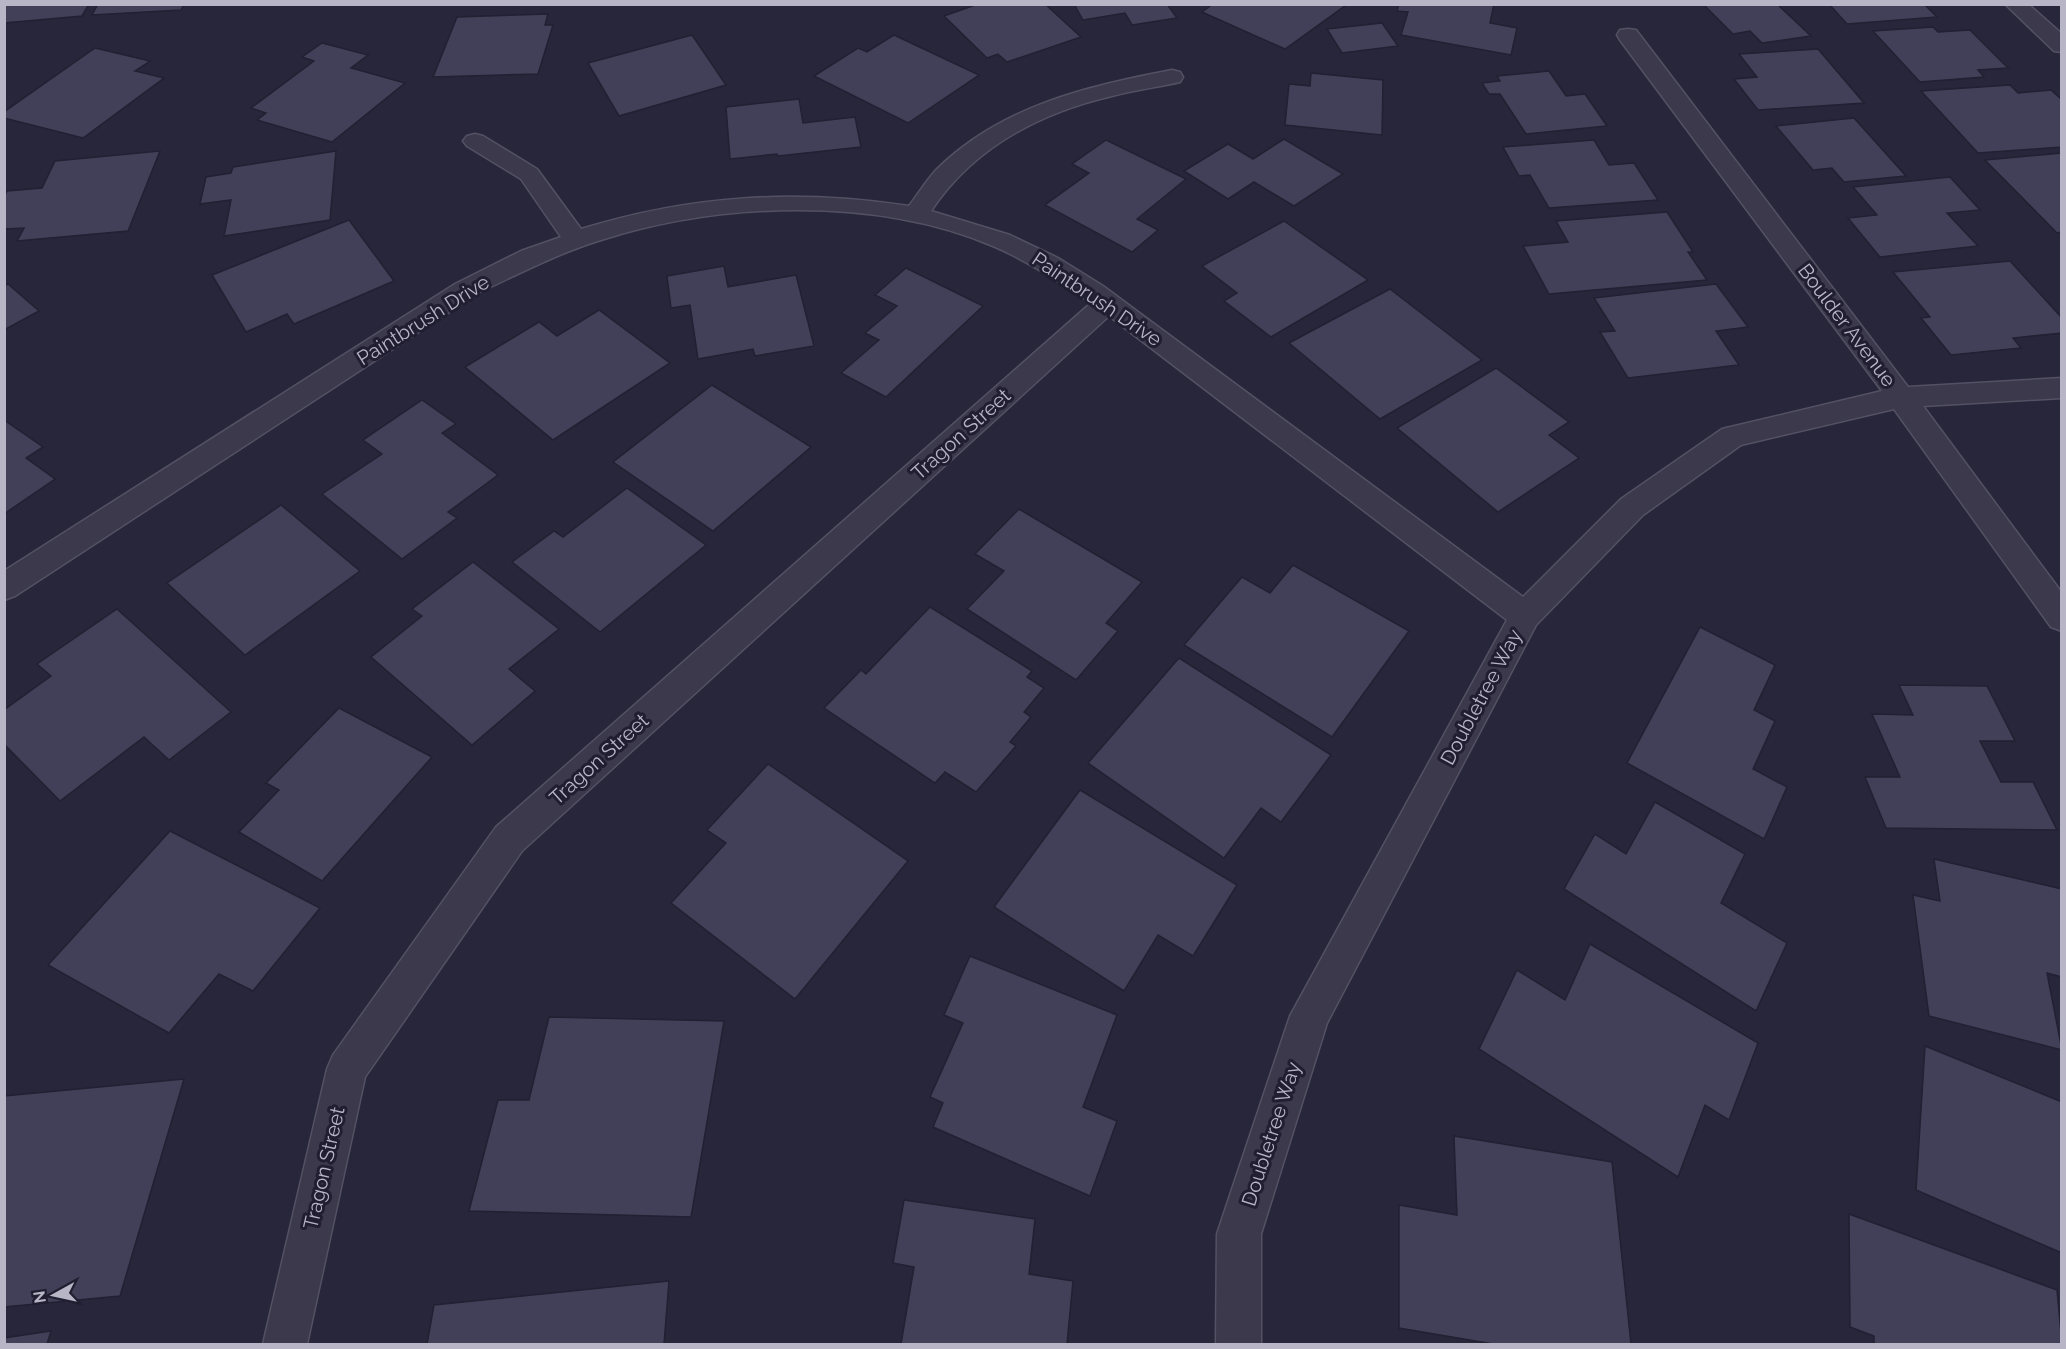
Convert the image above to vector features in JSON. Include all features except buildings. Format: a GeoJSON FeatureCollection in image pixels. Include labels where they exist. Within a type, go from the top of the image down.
{"type":"FeatureCollection","features":[{"type":"Feature","properties":{"kind":"street"},"geometry":{"type":"LineString","coordinates":[[2015,4],[2061,46]]}},
{"type":"Feature","properties":{"kind":"street","name":"Boulder Avenue"},"geometry":{"type":"LineString","coordinates":[[1628,35],[1901,397],[2061,618]]}},
{"type":"Feature","properties":{"kind":"street"},"geometry":{"type":"LineString","coordinates":[[915,215],[943,177],[974,147],[1017,120],[1070,99],[1103,90],[1172,77]]}},
{"type":"Feature","properties":{"kind":"street"},"geometry":{"type":"LineString","coordinates":[[475,141],[529,174],[576,240]]}},
{"type":"Feature","properties":{"kind":"street","name":"Paintbrush Drive"},"geometry":{"type":"LineString","coordinates":[[4,587],[472,286],[576,240],[650,219],[725,206],[805,202],[861,206],[915,215],[984,234],[1044,260],[1108,302],[1525,615]]}},
{"type":"Feature","properties":{"kind":"street","name":"Tragon Street"},"geometry":{"type":"LineString","coordinates":[[285,1344],[347,1069],[509,839],[1108,302]]}},
{"type":"Feature","properties":{"kind":"street","name":"Doubletree Way"},"geometry":{"type":"LineString","coordinates":[[1238,1344],[1239,1234],[1310,1016],[1525,615],[1632,507],[1732,436],[1901,397],[2061,388]]}}]}
